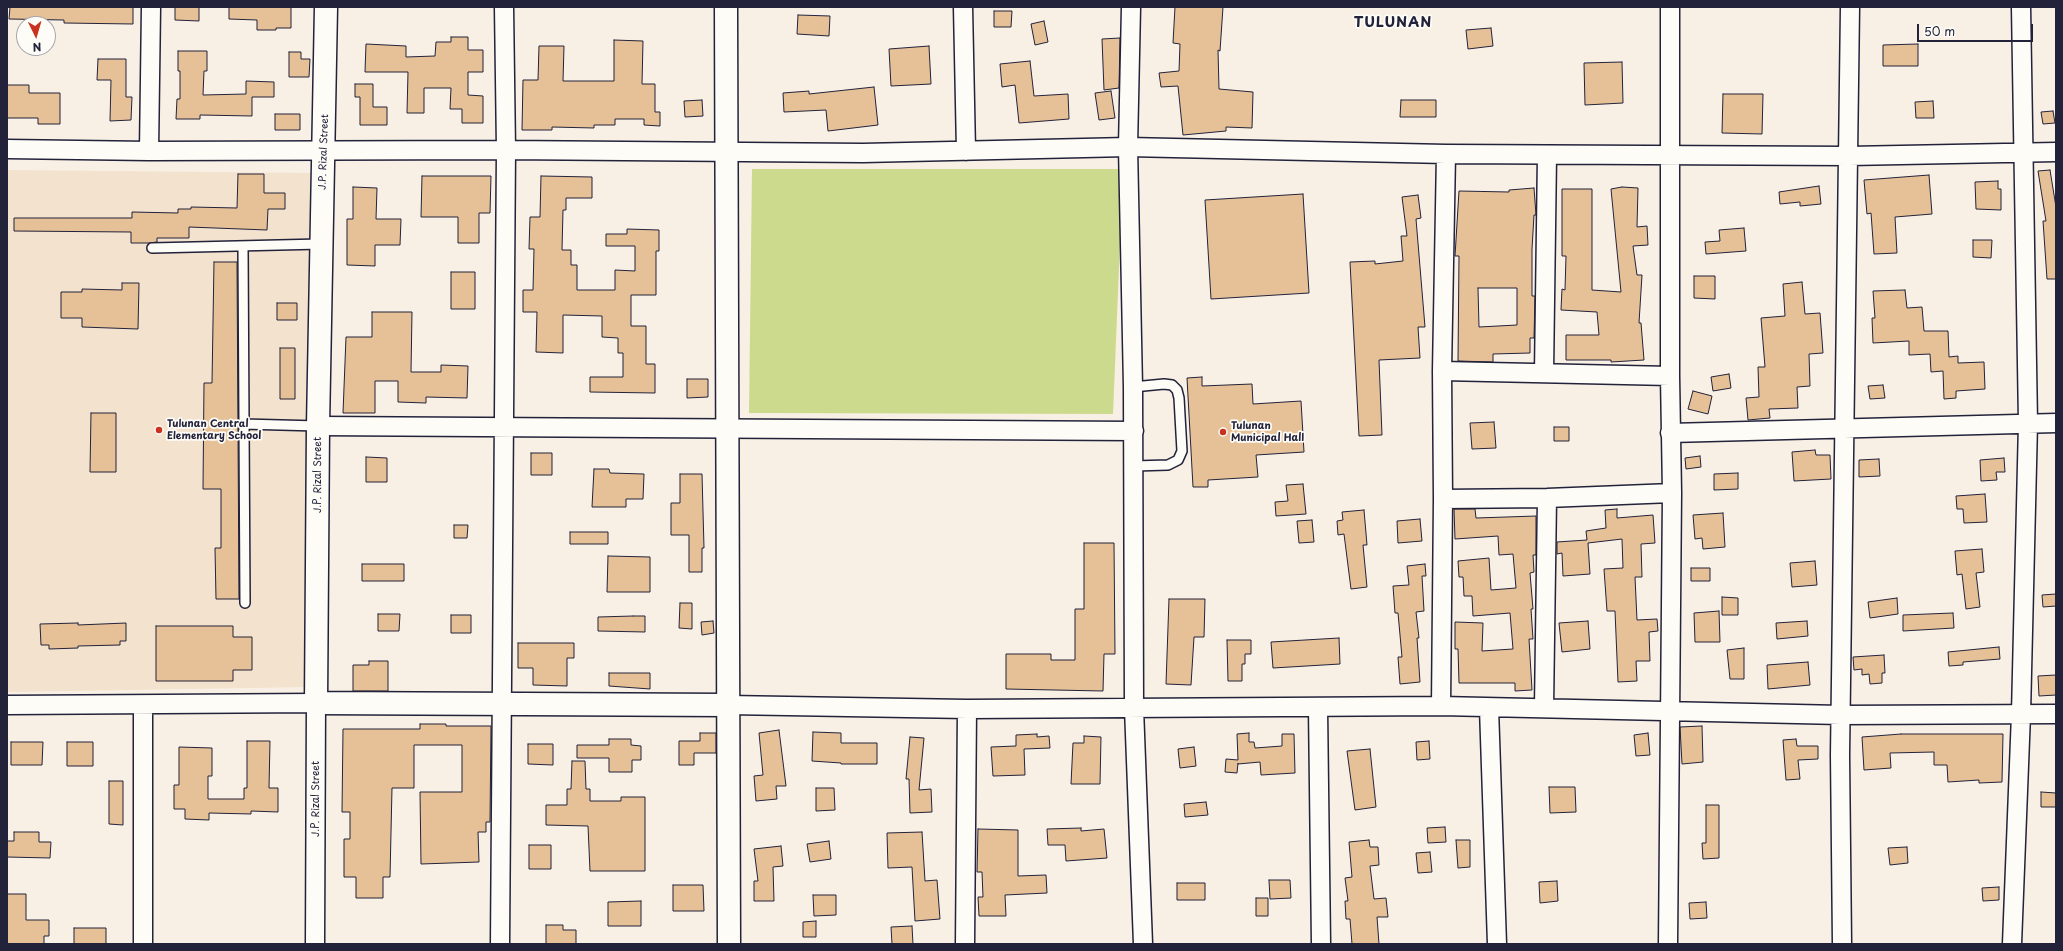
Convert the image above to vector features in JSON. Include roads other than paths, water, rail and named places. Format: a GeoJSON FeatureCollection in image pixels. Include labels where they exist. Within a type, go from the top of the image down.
{"type":"FeatureCollection","features":[{"type":"Feature","properties":{"kind":"street"},"geometry":{"type":"LineString","coordinates":[[149,151],[151,7]]}},
{"type":"Feature","properties":{"kind":"street","name":"J.P. Rizal Street"},"geometry":{"type":"LineString","coordinates":[[315,944],[318,426],[326,7]]}},
{"type":"Feature","properties":{"kind":"street"},"geometry":{"type":"LineString","coordinates":[[500,944],[506,150],[504,7]]}},
{"type":"Feature","properties":{"kind":"street"},"geometry":{"type":"LineString","coordinates":[[726,7],[729,944]]}},
{"type":"Feature","properties":{"kind":"street"},"geometry":{"type":"LineString","coordinates":[[963,7],[966,152]]}},
{"type":"Feature","properties":{"kind":"street"},"geometry":{"type":"LineString","coordinates":[[1131,7],[1128,147],[1134,431],[1134,708],[1143,944]]}},
{"type":"Feature","properties":{"kind":"street"},"geometry":{"type":"LineString","coordinates":[[1668,944],[1672,493],[1670,433],[1670,7]]}},
{"type":"Feature","properties":{"kind":"street"},"geometry":{"type":"LineString","coordinates":[[1842,944],[1841,715],[1850,7]]}},
{"type":"Feature","properties":{"kind":"street"},"geometry":{"type":"LineString","coordinates":[[2012,944],[2021,714],[2028,423],[2021,7]]}},
{"type":"Feature","properties":{"kind":"street"},"geometry":{"type":"LineString","coordinates":[[7,149],[149,151],[324,149],[863,153],[966,152],[1128,147],[1446,154],[1849,156],[2056,152]]}},
{"type":"Feature","properties":{"kind":"street"},"geometry":{"type":"LineString","coordinates":[[1441,706],[1443,498],[1442,371],[1446,154]]}},
{"type":"Feature","properties":{"kind":"street"},"geometry":{"type":"LineString","coordinates":[[1544,373],[1547,155]]}},
{"type":"Feature","properties":{"kind":"street"},"geometry":{"type":"LineString","coordinates":[[1442,371],[1670,376]]}},
{"type":"Feature","properties":{"kind":"street"},"geometry":{"type":"LineString","coordinates":[[1670,433],[1844,427],[2056,423]]}},
{"type":"Feature","properties":{"kind":"street"},"geometry":{"type":"LineString","coordinates":[[318,426],[1134,431]]}},
{"type":"Feature","properties":{"kind":"street"},"geometry":{"type":"LineString","coordinates":[[1443,498],[1548,498],[1672,493]]}},
{"type":"Feature","properties":{"kind":"street"},"geometry":{"type":"LineString","coordinates":[[1544,707],[1548,498]]}},
{"type":"Feature","properties":{"kind":"street"},"geometry":{"type":"LineString","coordinates":[[7,705],[316,703],[728,705],[967,709],[1318,708],[1441,706],[1489,708],[1544,707],[1841,715],[2056,714]]}},
{"type":"Feature","properties":{"kind":"street"},"geometry":{"type":"LineString","coordinates":[[143,705],[144,944]]}},
{"type":"Feature","properties":{"kind":"street"},"geometry":{"type":"LineString","coordinates":[[1318,708],[1321,944]]}},
{"type":"Feature","properties":{"kind":"street"},"geometry":{"type":"LineString","coordinates":[[1489,708],[1497,944]]}},
{"type":"Feature","properties":{"kind":"street"},"geometry":{"type":"LineString","coordinates":[[965,944],[967,709]]}},
{"type":"Feature","properties":{"kind":"lane"},"geometry":{"type":"LineString","coordinates":[[152,248],[321,244]]}},
{"type":"Feature","properties":{"kind":"lane"},"geometry":{"type":"LineString","coordinates":[[243,246],[245,603]]}},
{"type":"Feature","properties":{"kind":"lane"},"geometry":{"type":"LineString","coordinates":[[1133,387],[1164,384],[1172,385],[1177,390],[1179,398],[1182,451],[1178,460],[1168,464],[1134,466]]}},
{"type":"Feature","properties":{"kind":"lane"},"geometry":{"type":"LineString","coordinates":[[243,424],[318,426]]}},
{"type":"Feature","properties":{"kind":"place","name":"Tulunan Central Elementary School"},"geometry":{"type":"Point","coordinates":[159,430]}},
{"type":"Feature","properties":{"kind":"place","name":"Tulunan Municipal Hall"},"geometry":{"type":"Point","coordinates":[1223,432]}},
{"type":"Feature","properties":{"kind":"district","name":"TULUNAN"},"geometry":{"type":"Point","coordinates":[1393,23]}}]}
